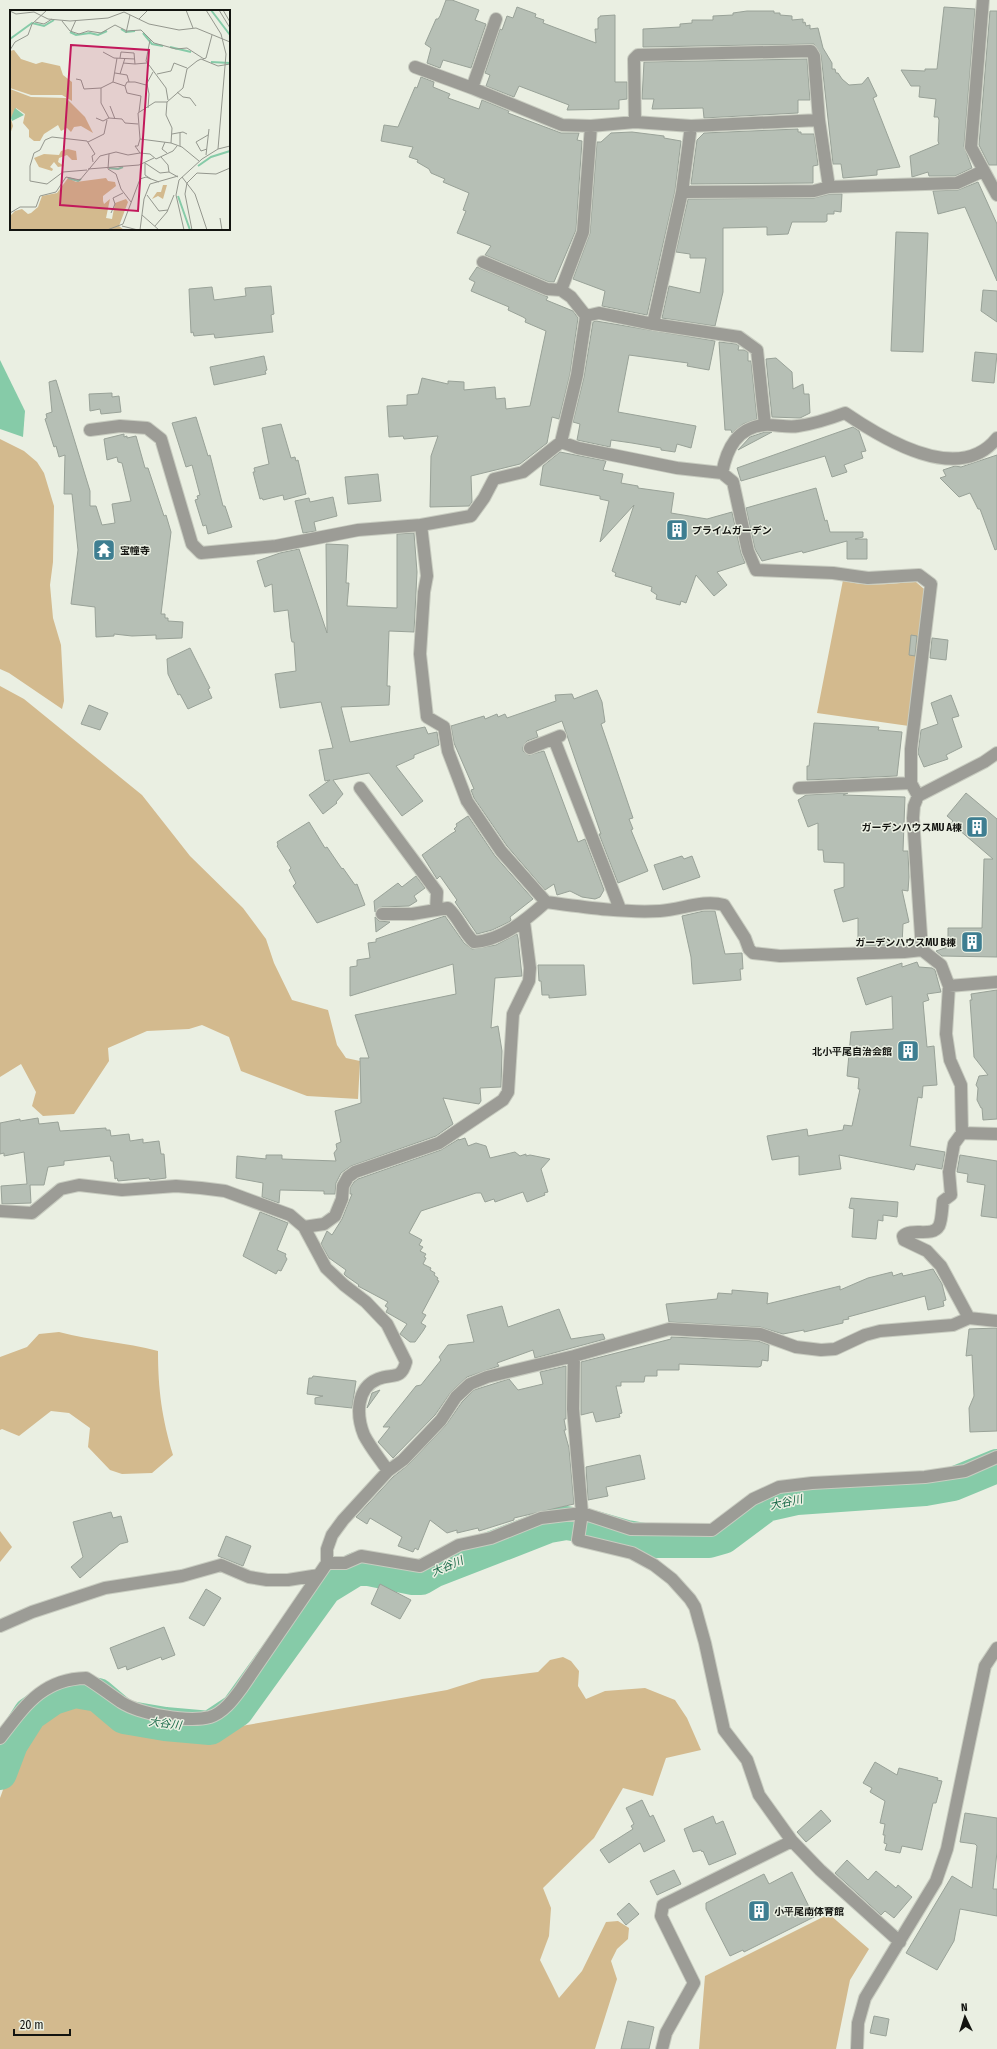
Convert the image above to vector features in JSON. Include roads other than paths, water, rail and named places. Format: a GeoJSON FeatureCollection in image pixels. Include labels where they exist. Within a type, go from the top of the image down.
{"type":"FeatureCollection","features":[{"type":"Feature","properties":{"kind":"street"},"geometry":{"type":"LineString","coordinates":[[983,0],[971,147],[997,194]]}},
{"type":"Feature","properties":{"kind":"street"},"geometry":{"type":"LineString","coordinates":[[472,88],[496,19]]}},
{"type":"Feature","properties":{"kind":"street"},"geometry":{"type":"LineString","coordinates":[[635,122],[634,59],[638,55],[810,51],[814,56],[819,120],[829,186]]}},
{"type":"Feature","properties":{"kind":"street"},"geometry":{"type":"LineString","coordinates":[[415,67],[472,88],[562,125],[591,126],[635,122],[691,126],[819,120]]}},
{"type":"Feature","properties":{"kind":"street"},"geometry":{"type":"LineString","coordinates":[[561,290],[583,232],[591,126]]}},
{"type":"Feature","properties":{"kind":"street"},"geometry":{"type":"LineString","coordinates":[[653,324],[682,192],[691,126]]}},
{"type":"Feature","properties":{"kind":"street"},"geometry":{"type":"LineString","coordinates":[[682,192],[814,191],[829,186],[957,183],[983,171]]}},
{"type":"Feature","properties":{"kind":"street"},"geometry":{"type":"LineString","coordinates":[[90,430],[120,426],[147,428],[161,439],[192,544],[201,553],[276,546],[358,530],[421,525],[471,516],[484,498],[494,479],[523,472],[561,442],[577,375],[586,316],[571,297],[561,290],[547,289],[483,262]]}},
{"type":"Feature","properties":{"kind":"street"},"geometry":{"type":"LineString","coordinates":[[586,316],[599,312],[653,324],[739,337],[757,350],[765,425]]}},
{"type":"Feature","properties":{"kind":"street"},"geometry":{"type":"LineString","coordinates":[[722,473],[725,457],[735,437],[749,428],[765,425],[796,427],[820,423],[845,413],[866,428],[902,446],[927,455],[949,459],[971,456],[990,447],[997,438]]}},
{"type":"Feature","properties":{"kind":"street"},"geometry":{"type":"LineString","coordinates":[[561,442],[578,448],[677,468],[722,473],[733,482],[748,551],[756,570],[833,573],[868,578],[919,575],[931,584],[911,749],[911,783],[918,796]]}},
{"type":"Feature","properties":{"kind":"street"},"geometry":{"type":"LineString","coordinates":[[421,525],[427,576],[424,592],[420,654],[427,717],[444,727],[448,751],[467,800],[501,851],[546,902],[593,909],[661,911],[714,902],[724,905],[745,938],[749,949],[753,953],[780,956],[904,952],[922,950],[941,965],[950,986],[946,1034],[950,1060],[960,1085],[962,1132],[954,1144],[949,1172],[951,1195],[943,1201],[939,1226],[933,1231],[914,1232],[903,1236],[904,1240],[927,1250],[941,1266],[969,1318]]}},
{"type":"Feature","properties":{"kind":"street"},"geometry":{"type":"LineString","coordinates":[[530,748],[557,738],[620,909]]}},
{"type":"Feature","properties":{"kind":"street"},"geometry":{"type":"LineString","coordinates":[[922,950],[913,818],[914,806],[918,796],[984,762],[997,753]]}},
{"type":"Feature","properties":{"kind":"street"},"geometry":{"type":"LineString","coordinates":[[799,788],[911,783]]}},
{"type":"Feature","properties":{"kind":"street"},"geometry":{"type":"LineString","coordinates":[[360,788],[437,892],[436,910]]}},
{"type":"Feature","properties":{"kind":"street"},"geometry":{"type":"LineString","coordinates":[[382,914],[412,914],[448,908],[456,915],[468,937],[474,942],[485,941],[524,922],[546,902]]}},
{"type":"Feature","properties":{"kind":"street"},"geometry":{"type":"LineString","coordinates":[[304,1227],[324,1224],[335,1216],[342,1199],[343,1186],[348,1177],[355,1172],[439,1143],[503,1100],[508,1092],[513,1014],[529,981],[530,968],[524,922]]}},
{"type":"Feature","properties":{"kind":"street"},"geometry":{"type":"LineString","coordinates":[[950,986],[997,982]]}},
{"type":"Feature","properties":{"kind":"street"},"geometry":{"type":"LineString","coordinates":[[962,1132],[997,1134]]}},
{"type":"Feature","properties":{"kind":"street"},"geometry":{"type":"LineString","coordinates":[[0,1211],[32,1213],[61,1189],[79,1185],[122,1190],[176,1186],[226,1192],[290,1215],[304,1227],[326,1268],[344,1285],[366,1302],[387,1324],[406,1362],[404,1370],[398,1376],[379,1379],[367,1386],[359,1400],[364,1434],[388,1471]]}},
{"type":"Feature","properties":{"kind":"street"},"geometry":{"type":"LineString","coordinates":[[0,1738],[16,1717],[48,1686],[62,1680],[76,1678],[86,1678],[122,1702],[143,1712],[185,1718],[210,1717],[227,1706],[242,1689],[327,1563],[327,1548],[332,1535],[388,1471],[403,1460],[441,1420],[456,1396],[470,1384],[487,1377],[574,1356],[669,1329],[760,1334],[796,1347],[820,1350],[835,1349],[865,1335],[880,1331],[953,1325],[969,1318],[997,1322]]}},
{"type":"Feature","properties":{"kind":"street"},"geometry":{"type":"LineString","coordinates":[[574,1356],[573,1408],[582,1515],[578,1540],[632,1553],[654,1565],[672,1579],[690,1599],[695,1607],[705,1643],[722,1715],[724,1730],[747,1760],[760,1794],[792,1841],[820,1870],[900,1942]]}},
{"type":"Feature","properties":{"kind":"street"},"geometry":{"type":"LineString","coordinates":[[327,1563],[345,1563],[361,1556],[420,1566],[460,1546],[491,1538],[541,1518],[582,1515],[630,1530],[712,1530],[753,1499],[779,1487],[812,1483],[925,1477],[965,1471],[997,1457]]}},
{"type":"Feature","properties":{"kind":"street"},"geometry":{"type":"LineString","coordinates":[[0,1626],[32,1612],[105,1588],[182,1576],[221,1565],[248,1577],[267,1580],[288,1580],[319,1575]]}},
{"type":"Feature","properties":{"kind":"street"},"geometry":{"type":"LineString","coordinates":[[857,2049],[858,2022],[865,1998],[936,1881],[947,1849],[985,1666],[997,1648]]}},
{"type":"Feature","properties":{"kind":"street"},"geometry":{"type":"LineString","coordinates":[[662,2049],[666,2032],[694,1983],[661,1916],[663,1905],[792,1841]]}},
{"type":"Feature","properties":{"kind":"waterway","name":"大谷川"},"geometry":{"type":"LineString","coordinates":[[0,1773],[11,1744],[30,1714],[53,1698],[75,1691],[98,1695],[124,1717],[165,1724],[210,1728],[237,1710],[325,1588],[356,1569],[369,1569],[413,1578],[421,1578],[433,1571],[549,1526],[566,1523],[592,1527],[627,1537],[650,1541],[709,1541],[723,1537],[766,1505],[797,1498],[925,1489],[953,1484],[997,1466]]}},
{"type":"Feature","properties":{"kind":"place","name":"プライムガーデン"},"geometry":{"type":"Point","coordinates":[677,530]}},
{"type":"Feature","properties":{"kind":"place","name":"宝幢寺"},"geometry":{"type":"Point","coordinates":[104,550]}},
{"type":"Feature","properties":{"kind":"place","name":"ガーデンハウスMU A棟"},"geometry":{"type":"Point","coordinates":[977,827]}},
{"type":"Feature","properties":{"kind":"place","name":"ガーデンハウスMU B棟"},"geometry":{"type":"Point","coordinates":[972,942]}},
{"type":"Feature","properties":{"kind":"place","name":"北小平尾自治会館"},"geometry":{"type":"Point","coordinates":[908,1051]}},
{"type":"Feature","properties":{"kind":"place","name":"小平尾南体育館"},"geometry":{"type":"Point","coordinates":[759,1911]}}]}
